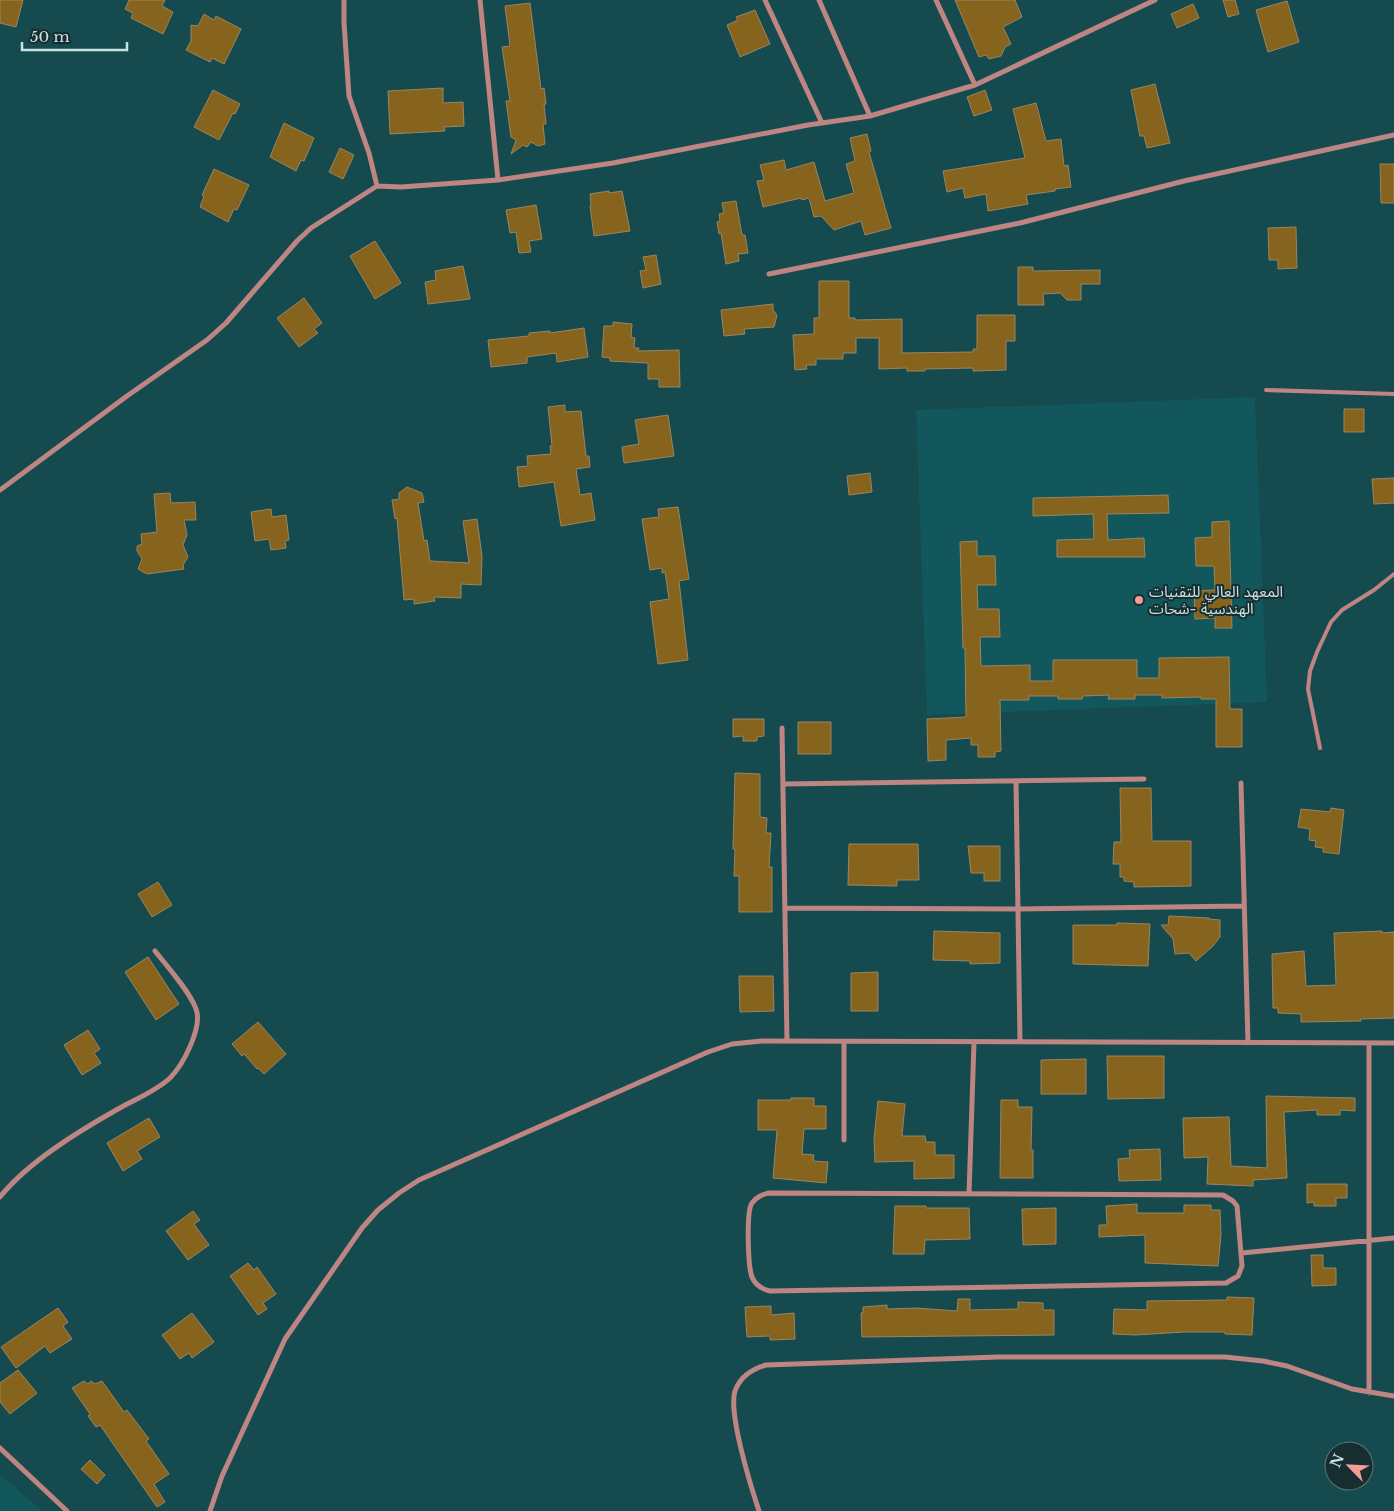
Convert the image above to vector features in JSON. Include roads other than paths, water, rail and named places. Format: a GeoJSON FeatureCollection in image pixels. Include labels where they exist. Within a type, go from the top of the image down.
{"type":"FeatureCollection","features":[{"type":"Feature","properties":{"kind":"street"},"geometry":{"type":"LineString","coordinates":[[344,0],[349,96],[369,153],[376,186]]}},
{"type":"Feature","properties":{"kind":"street"},"geometry":{"type":"LineString","coordinates":[[480,0],[498,180]]}},
{"type":"Feature","properties":{"kind":"street"},"geometry":{"type":"LineString","coordinates":[[765,0],[822,123]]}},
{"type":"Feature","properties":{"kind":"street"},"geometry":{"type":"LineString","coordinates":[[819,0],[870,116]]}},
{"type":"Feature","properties":{"kind":"street"},"geometry":{"type":"LineString","coordinates":[[936,0],[975,85]]}},
{"type":"Feature","properties":{"kind":"street"},"geometry":{"type":"LineString","coordinates":[[0,490],[127,396],[207,340],[226,323],[297,241],[311,228],[376,186],[401,187],[498,180],[613,163],[822,123],[870,116],[975,85],[1155,0]]}},
{"type":"Feature","properties":{"kind":"street"},"geometry":{"type":"LineString","coordinates":[[769,274],[1020,223],[1184,181],[1394,135]]}},
{"type":"Feature","properties":{"kind":"street"},"geometry":{"type":"LineString","coordinates":[[782,728],[788,1041]]}},
{"type":"Feature","properties":{"kind":"street"},"geometry":{"type":"LineString","coordinates":[[783,784],[1144,779]]}},
{"type":"Feature","properties":{"kind":"street"},"geometry":{"type":"LineString","coordinates":[[1016,781],[1020,1042]]}},
{"type":"Feature","properties":{"kind":"street"},"geometry":{"type":"LineString","coordinates":[[1242,783],[1248,1043]]}},
{"type":"Feature","properties":{"kind":"street"},"geometry":{"type":"LineString","coordinates":[[785,908],[1018,909],[1244,906]]}},
{"type":"Feature","properties":{"kind":"street"},"geometry":{"type":"LineString","coordinates":[[0,1197],[11,1183],[54,1150],[118,1108],[156,1089],[176,1071],[190,1046],[198,1020],[197,1010],[191,998],[155,951]]}},
{"type":"Feature","properties":{"kind":"street"},"geometry":{"type":"LineString","coordinates":[[210,1511],[222,1476],[285,1339],[362,1228],[378,1210],[419,1180],[708,1052],[732,1044],[788,1041],[1394,1043]]}},
{"type":"Feature","properties":{"kind":"street"},"geometry":{"type":"LineString","coordinates":[[844,1041],[844,1140]]}},
{"type":"Feature","properties":{"kind":"street"},"geometry":{"type":"LineString","coordinates":[[969,1194],[974,1042]]}},
{"type":"Feature","properties":{"kind":"street"},"geometry":{"type":"LineString","coordinates":[[1369,1043],[1369,1393]]}},
{"type":"Feature","properties":{"kind":"street"},"geometry":{"type":"LineString","coordinates":[[768,1193],[1223,1195],[1229,1197],[1236,1206],[1242,1253],[1241,1272],[1235,1279],[1226,1283],[776,1292],[759,1287],[752,1277],[748,1215],[752,1203],[762,1194],[768,1193]]}},
{"type":"Feature","properties":{"kind":"street"},"geometry":{"type":"LineString","coordinates":[[1242,1253],[1394,1238]]}},
{"type":"Feature","properties":{"kind":"street"},"geometry":{"type":"LineString","coordinates":[[759,1511],[747,1469],[733,1405],[736,1390],[744,1377],[757,1367],[766,1365],[998,1357],[1224,1357],[1263,1360],[1369,1393],[1394,1396]]}},
{"type":"Feature","properties":{"kind":"street"},"geometry":{"type":"LineString","coordinates":[[0,1448],[67,1511]]}},
{"type":"Feature","properties":{"kind":"lane"},"geometry":{"type":"LineString","coordinates":[[1266,390],[1394,394]]}},
{"type":"Feature","properties":{"kind":"lane"},"geometry":{"type":"LineString","coordinates":[[1320,748],[1308,689],[1310,671],[1317,652],[1332,622],[1342,610],[1374,590],[1394,574]]}},
{"type":"Feature","properties":{"kind":"place","name":"المعهد العالي للتقنيات الهندسية -شحات"},"geometry":{"type":"Point","coordinates":[1139,600]}}]}
